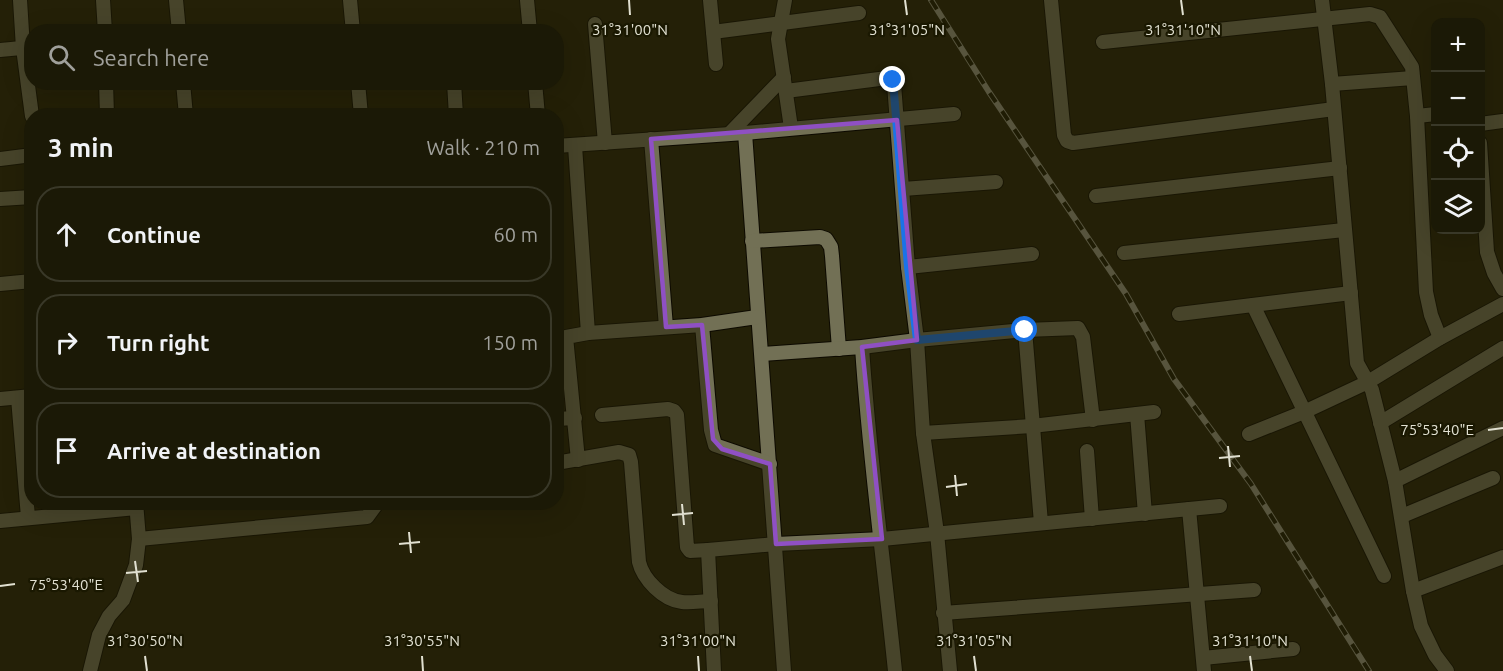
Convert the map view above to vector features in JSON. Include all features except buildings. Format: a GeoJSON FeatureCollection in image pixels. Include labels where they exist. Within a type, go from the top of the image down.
{"type":"FeatureCollection","features":[{"type":"Feature","properties":{"kind":"street"},"geometry":{"type":"LineString","coordinates":[[20,0],[24,27]]}},
{"type":"Feature","properties":{"kind":"street"},"geometry":{"type":"LineString","coordinates":[[103,0],[104,24]]}},
{"type":"Feature","properties":{"kind":"street"},"geometry":{"type":"LineString","coordinates":[[176,0],[178,24]]}},
{"type":"Feature","properties":{"kind":"street"},"geometry":{"type":"LineString","coordinates":[[350,0],[352,24]]}},
{"type":"Feature","properties":{"kind":"street"},"geometry":{"type":"LineString","coordinates":[[527,0],[529,24]]}},
{"type":"Feature","properties":{"kind":"street"},"geometry":{"type":"LineString","coordinates":[[710,0],[716,64]]}},
{"type":"Feature","properties":{"kind":"street"},"geometry":{"type":"LineString","coordinates":[[785,0],[778,39],[791,128]]}},
{"type":"Feature","properties":{"kind":"street"},"geometry":{"type":"LineString","coordinates":[[1051,0],[1064,135],[1067,141],[1073,143],[1334,110]]}},
{"type":"Feature","properties":{"kind":"street"},"geometry":{"type":"LineString","coordinates":[[1322,0],[1332,84],[1357,363],[1368,382],[1395,481],[1421,626],[1435,655],[1447,671]]}},
{"type":"Feature","properties":{"kind":"street"},"geometry":{"type":"LineString","coordinates":[[713,32],[859,13]]}},
{"type":"Feature","properties":{"kind":"street"},"geometry":{"type":"LineString","coordinates":[[1102,42],[1324,18],[1376,15],[1409,61],[1413,78],[1426,291],[1431,315],[1440,338]]}},
{"type":"Feature","properties":{"kind":"street"},"geometry":{"type":"LineString","coordinates":[[595,24],[605,143]]}},
{"type":"Feature","properties":{"kind":"street"},"geometry":{"type":"LineString","coordinates":[[0,50],[24,48]]}},
{"type":"Feature","properties":{"kind":"street"},"geometry":{"type":"LineString","coordinates":[[729,134],[785,84],[890,78],[894,84],[923,433],[937,533],[950,671]]}},
{"type":"Feature","properties":{"kind":"street"},"geometry":{"type":"LineString","coordinates":[[1332,84],[1413,78]]}},
{"type":"Feature","properties":{"kind":"street"},"geometry":{"type":"LineString","coordinates":[[30,90],[31,108]]}},
{"type":"Feature","properties":{"kind":"street"},"geometry":{"type":"LineString","coordinates":[[106,90],[107,108]]}},
{"type":"Feature","properties":{"kind":"street"},"geometry":{"type":"LineString","coordinates":[[184,90],[185,108]]}},
{"type":"Feature","properties":{"kind":"street"},"geometry":{"type":"LineString","coordinates":[[359,90],[360,108]]}},
{"type":"Feature","properties":{"kind":"street"},"geometry":{"type":"LineString","coordinates":[[454,90],[456,108]]}},
{"type":"Feature","properties":{"kind":"street"},"geometry":{"type":"LineString","coordinates":[[536,90],[537,108]]}},
{"type":"Feature","properties":{"kind":"street"},"geometry":{"type":"LineString","coordinates":[[564,146],[745,133],[954,114]]}},
{"type":"Feature","properties":{"kind":"street"},"geometry":{"type":"LineString","coordinates":[[1417,116],[1431,115]]}},
{"type":"Feature","properties":{"kind":"street"},"geometry":{"type":"LineString","coordinates":[[1485,123],[1503,121]]}},
{"type":"Feature","properties":{"kind":"street"},"geometry":{"type":"LineString","coordinates":[[745,133],[784,671]]}},
{"type":"Feature","properties":{"kind":"street"},"geometry":{"type":"LineString","coordinates":[[651,138],[666,327]]}},
{"type":"Feature","properties":{"kind":"street"},"geometry":{"type":"LineString","coordinates":[[575,146],[588,333]]}},
{"type":"Feature","properties":{"kind":"street"},"geometry":{"type":"LineString","coordinates":[[0,159],[24,156]]}},
{"type":"Feature","properties":{"kind":"street"},"geometry":{"type":"LineString","coordinates":[[1096,196],[1340,168]]}},
{"type":"Feature","properties":{"kind":"street"},"geometry":{"type":"LineString","coordinates":[[1482,180],[1487,252],[1494,273],[1503,289]]}},
{"type":"Feature","properties":{"kind":"street"},"geometry":{"type":"LineString","coordinates":[[903,189],[996,182]]}},
{"type":"Feature","properties":{"kind":"street"},"geometry":{"type":"LineString","coordinates":[[0,199],[24,198]]}},
{"type":"Feature","properties":{"kind":"street"},"geometry":{"type":"LineString","coordinates":[[1124,253],[1344,230]]}},
{"type":"Feature","properties":{"kind":"street"},"geometry":{"type":"LineString","coordinates":[[752,240],[820,237],[826,239],[831,247],[839,349]]}},
{"type":"Feature","properties":{"kind":"street"},"geometry":{"type":"LineString","coordinates":[[908,267],[1032,254]]}},
{"type":"Feature","properties":{"kind":"street"},"geometry":{"type":"LineString","coordinates":[[0,284],[24,282]]}},
{"type":"Feature","properties":{"kind":"street"},"geometry":{"type":"LineString","coordinates":[[1179,314],[1351,293]]}},
{"type":"Feature","properties":{"kind":"street"},"geometry":{"type":"LineString","coordinates":[[1249,434],[1304,412],[1368,382],[1503,303]]}},
{"type":"Feature","properties":{"kind":"street"},"geometry":{"type":"LineString","coordinates":[[1253,305],[1384,576]]}},
{"type":"Feature","properties":{"kind":"street"},"geometry":{"type":"LineString","coordinates":[[564,337],[757,318]]}},
{"type":"Feature","properties":{"kind":"street"},"geometry":{"type":"LineString","coordinates":[[702,325],[713,439],[722,449],[770,464]]}},
{"type":"Feature","properties":{"kind":"street"},"geometry":{"type":"LineString","coordinates":[[762,354],[862,347],[1025,330],[1077,328],[1082,332],[1093,420]]}},
{"type":"Feature","properties":{"kind":"street"},"geometry":{"type":"LineString","coordinates":[[1025,330],[1041,523]]}},
{"type":"Feature","properties":{"kind":"street"},"geometry":{"type":"LineString","coordinates":[[862,347],[870,449],[882,539],[895,671]]}},
{"type":"Feature","properties":{"kind":"street"},"geometry":{"type":"LineString","coordinates":[[1380,423],[1503,348]]}},
{"type":"Feature","properties":{"kind":"street"},"geometry":{"type":"LineString","coordinates":[[564,354],[575,418],[578,460]]}},
{"type":"Feature","properties":{"kind":"street"},"geometry":{"type":"LineString","coordinates":[[0,399],[24,397]]}},
{"type":"Feature","properties":{"kind":"street"},"geometry":{"type":"LineString","coordinates":[[602,415],[668,409],[677,414],[686,542],[690,551],[882,539],[1220,506]]}},
{"type":"Feature","properties":{"kind":"street"},"geometry":{"type":"LineString","coordinates":[[923,433],[1032,426],[1154,412]]}},
{"type":"Feature","properties":{"kind":"street"},"geometry":{"type":"LineString","coordinates":[[1137,414],[1145,514]]}},
{"type":"Feature","properties":{"kind":"street"},"geometry":{"type":"LineString","coordinates":[[564,419],[575,418]]}},
{"type":"Feature","properties":{"kind":"street"},"geometry":{"type":"LineString","coordinates":[[1395,481],[1503,428]]}},
{"type":"Feature","properties":{"kind":"street"},"geometry":{"type":"LineString","coordinates":[[1087,451],[1092,519]]}},
{"type":"Feature","properties":{"kind":"street"},"geometry":{"type":"LineString","coordinates":[[564,462],[619,453],[629,455],[639,562],[643,575],[661,592],[676,601],[711,601]]}},
{"type":"Feature","properties":{"kind":"street"},"geometry":{"type":"LineString","coordinates":[[1402,516],[1493,478]]}},
{"type":"Feature","properties":{"kind":"street"},"geometry":{"type":"LineString","coordinates":[[1189,509],[1204,664],[1293,649]]}},
{"type":"Feature","properties":{"kind":"street"},"geometry":{"type":"LineString","coordinates":[[28,510],[28,517]]}},
{"type":"Feature","properties":{"kind":"street"},"geometry":{"type":"LineString","coordinates":[[0,520],[91,510]]}},
{"type":"Feature","properties":{"kind":"street"},"geometry":{"type":"LineString","coordinates":[[90,671],[99,634],[123,600],[136,565],[139,539],[136,510]]}},
{"type":"Feature","properties":{"kind":"street"},"geometry":{"type":"LineString","coordinates":[[139,539],[367,517],[372,510]]}},
{"type":"Feature","properties":{"kind":"street"},"geometry":{"type":"LineString","coordinates":[[708,550],[714,671]]}},
{"type":"Feature","properties":{"kind":"street"},"geometry":{"type":"LineString","coordinates":[[1413,591],[1503,557]]}},
{"type":"Feature","properties":{"kind":"street"},"geometry":{"type":"LineString","coordinates":[[943,613],[1254,590]]}},
{"type":"Feature","properties":{"kind":"highlighted area"},"geometry":{"type":"Polygon","coordinates":[[[897,120],[917,340],[862,347],[882,539],[776,544],[770,464],[722,449],[713,439],[702,325],[666,327],[651,139],[897,120]]]}},
{"type":"Feature","properties":{"kind":"railway"},"geometry":{"type":"LineString","coordinates":[[931,0],[989,92],[1126,294],[1174,379],[1251,484],[1369,671]]}},
{"type":"Feature","properties":{"kind":"route"},"geometry":{"type":"LineString","coordinates":[[893,80],[908,267],[917,340],[1025,330]]}}]}
